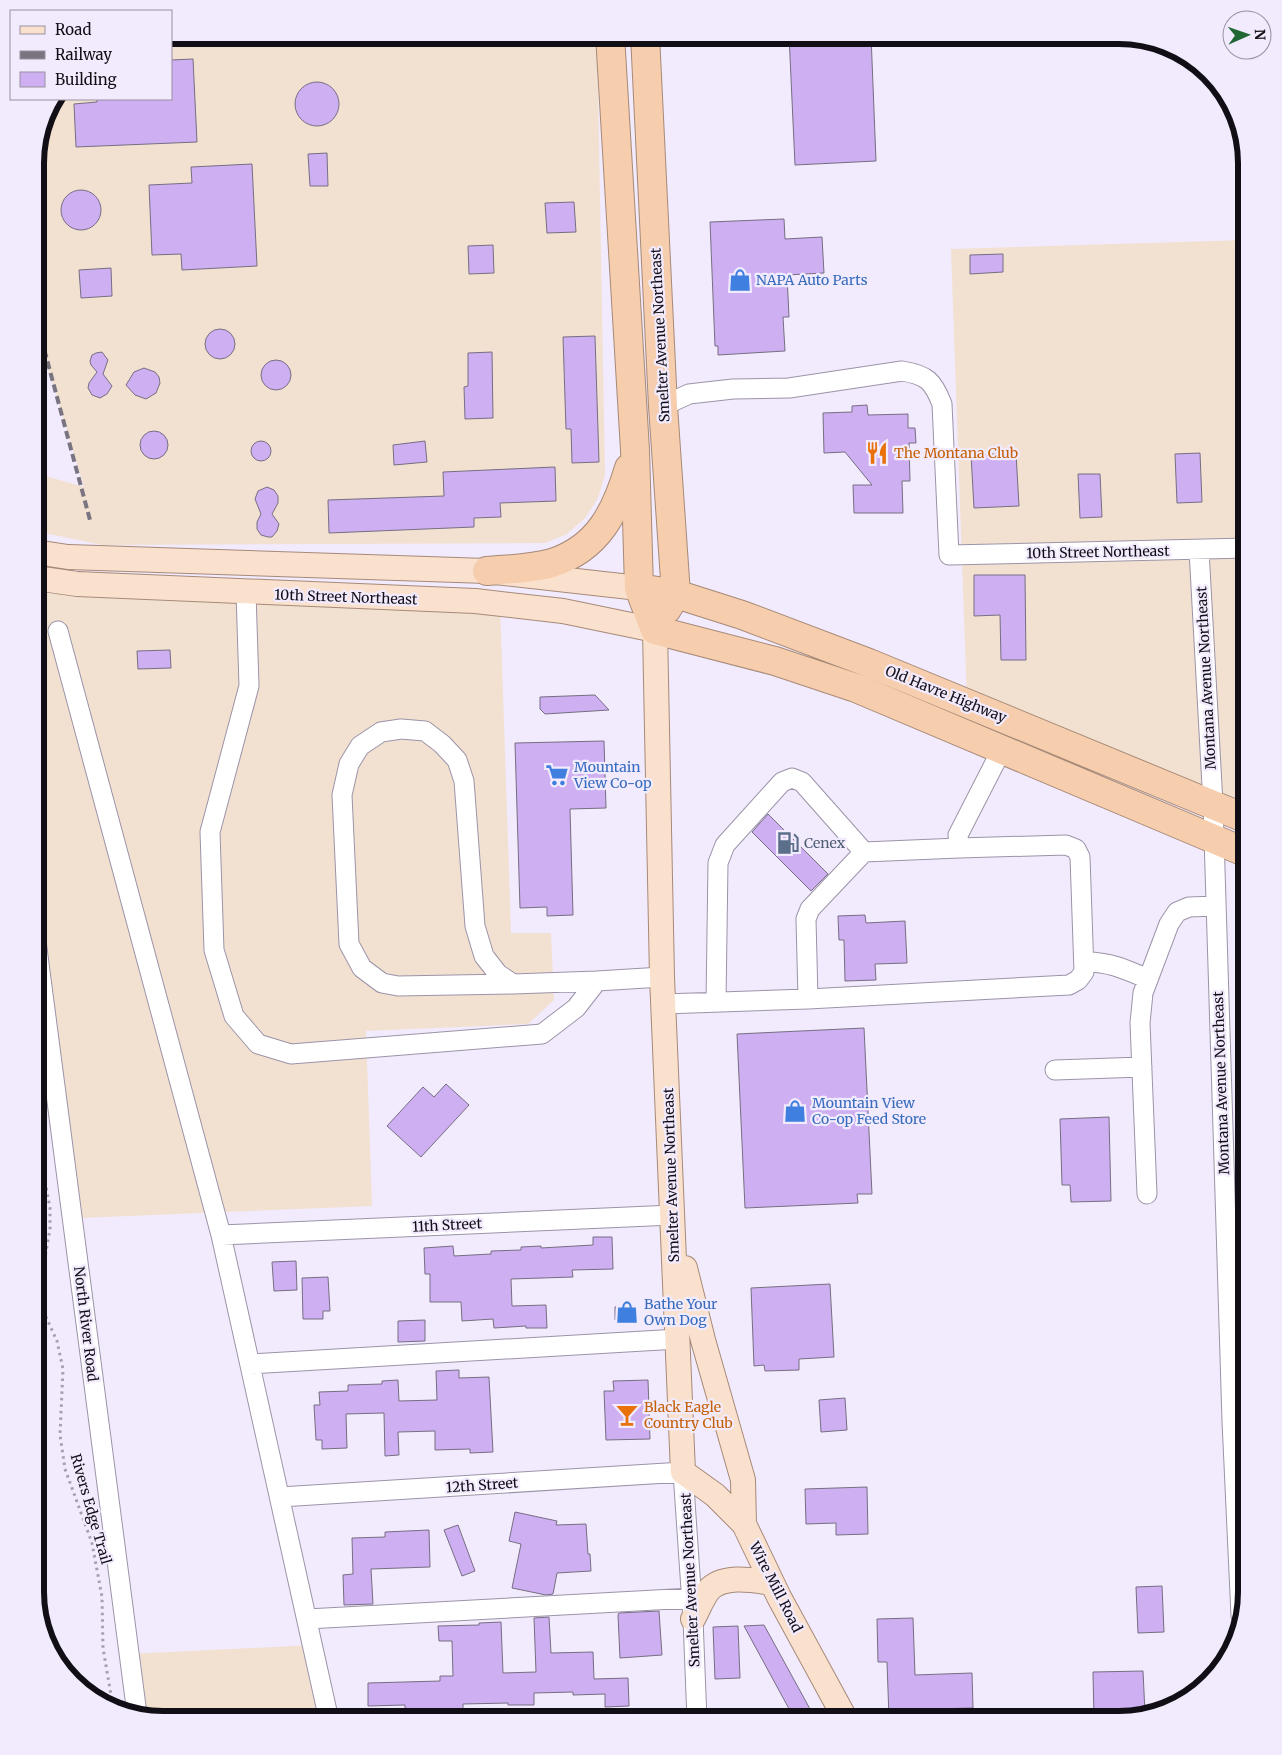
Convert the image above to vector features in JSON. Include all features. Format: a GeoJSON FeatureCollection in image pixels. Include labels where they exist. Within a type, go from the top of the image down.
{"type":"FeatureCollection","features":[{"type":"Feature","properties":{"kind":"highway","name":"Smelter Avenue Northeast"},"geometry":{"type":"LineString","coordinates":[[611,44],[635,450],[639,588],[655,630]]}},
{"type":"Feature","properties":{"kind":"highway","name":"Smelter Avenue Northeast"},"geometry":{"type":"LineString","coordinates":[[645,44],[664,406],[676,594]]}},
{"type":"Feature","properties":{"kind":"highway"},"geometry":{"type":"LineString","coordinates":[[487,571],[534,567],[553,562],[572,554],[586,544],[600,531],[612,514],[620,497],[635,450]]}},
{"type":"Feature","properties":{"kind":"highway","name":"Old Havre Highway"},"geometry":{"type":"LineString","coordinates":[[639,588],[676,594],[742,614],[869,663],[1238,815]]}},
{"type":"Feature","properties":{"kind":"highway"},"geometry":{"type":"LineString","coordinates":[[655,630],[676,594]]}},
{"type":"Feature","properties":{"kind":"highway","name":"Old Havre Highway"},"geometry":{"type":"LineString","coordinates":[[655,630],[775,661],[856,688],[1238,849]]}},
{"type":"Feature","properties":{"kind":"main road"},"geometry":{"type":"LineString","coordinates":[[44,553],[68,556],[487,571],[639,588]]}},
{"type":"Feature","properties":{"kind":"main road","name":"10th Street Northeast"},"geometry":{"type":"LineString","coordinates":[[44,579],[77,584],[475,602],[563,611],[655,630]]}},
{"type":"Feature","properties":{"kind":"main road","name":"Smelter Avenue Northeast"},"geometry":{"type":"LineString","coordinates":[[655,630],[662,977],[684,1472]]}},
{"type":"Feature","properties":{"kind":"main road"},"geometry":{"type":"LineString","coordinates":[[673,1215],[703,1340],[743,1480],[744,1524]]}},
{"type":"Feature","properties":{"kind":"main road","name":"Wire Mill Road"},"geometry":{"type":"LineString","coordinates":[[684,1472],[715,1495],[744,1524],[772,1582],[841,1711]]}},
{"type":"Feature","properties":{"kind":"main road"},"geometry":{"type":"LineString","coordinates":[[692,1609],[709,1590],[726,1581],[746,1579],[772,1582]]}},
{"type":"Feature","properties":{"kind":"street","name":"10th Street Northeast"},"geometry":{"type":"LineString","coordinates":[[664,406],[689,394],[733,389],[789,388],[902,371],[919,374],[931,383],[942,404],[949,555],[1238,548]]}},
{"type":"Feature","properties":{"kind":"street","name":"Montana Avenue Northeast"},"geometry":{"type":"LineString","coordinates":[[1199,550],[1213,804],[1213,839],[1238,1378]]}},
{"type":"Feature","properties":{"kind":"street"},"geometry":{"type":"LineString","coordinates":[[246,592],[249,686],[210,832],[214,950],[234,1016],[258,1044],[291,1054],[542,1034],[576,1008],[596,981]]}},
{"type":"Feature","properties":{"kind":"street"},"geometry":{"type":"LineString","coordinates":[[58,631],[222,1236],[327,1711]]}},
{"type":"Feature","properties":{"kind":"street"},"geometry":{"type":"LineString","coordinates":[[513,984],[498,974],[484,956],[475,926],[464,781],[457,760],[442,744],[424,731],[401,729],[382,732],[360,746],[349,764],[342,795],[349,944],[362,968],[382,983],[398,986],[513,984],[662,977]]}},
{"type":"Feature","properties":{"kind":"street"},"geometry":{"type":"LineString","coordinates":[[958,848],[958,835],[1002,749]]}},
{"type":"Feature","properties":{"kind":"street"},"geometry":{"type":"LineString","coordinates":[[716,1002],[718,862],[724,845],[782,782],[792,778],[802,782],[864,852]]}},
{"type":"Feature","properties":{"kind":"street"},"geometry":{"type":"LineString","coordinates":[[664,1004],[808,999],[1069,985],[1078,980],[1084,972],[1080,857],[1076,850],[1066,845],[864,852],[810,909],[806,919],[808,999]]}},
{"type":"Feature","properties":{"kind":"street"},"geometry":{"type":"LineString","coordinates":[[1147,1194],[1140,1023],[1143,993],[1169,924],[1176,912],[1189,907],[1216,906]]}},
{"type":"Feature","properties":{"kind":"street"},"geometry":{"type":"LineString","coordinates":[[1084,962],[1098,961],[1116,965],[1148,980]]}},
{"type":"Feature","properties":{"kind":"street","name":"North River Road"},"geometry":{"type":"LineString","coordinates":[[44,1002],[136,1708]]}},
{"type":"Feature","properties":{"kind":"street"},"geometry":{"type":"LineString","coordinates":[[1055,1070],[1142,1067]]}},
{"type":"Feature","properties":{"kind":"street","name":"11th Street"},"geometry":{"type":"LineString","coordinates":[[222,1236],[673,1215]]}},
{"type":"Feature","properties":{"kind":"street"},"geometry":{"type":"LineString","coordinates":[[250,1364],[678,1339]]}},
{"type":"Feature","properties":{"kind":"street","name":"12th Street"},"geometry":{"type":"LineString","coordinates":[[280,1497],[684,1472]]}},
{"type":"Feature","properties":{"kind":"street","name":"Smelter Avenue Northeast"},"geometry":{"type":"LineString","coordinates":[[684,1472],[697,1711]]}},
{"type":"Feature","properties":{"kind":"street"},"geometry":{"type":"LineString","coordinates":[[307,1619],[692,1609]]}},
{"type":"Feature","properties":{"kind":"path","name":"Rivers Edge Trail"},"geometry":{"type":"LineString","coordinates":[[44,1176],[50,1208],[50,1229],[44,1264]]}},
{"type":"Feature","properties":{"kind":"path","name":"Rivers Edge Trail"},"geometry":{"type":"LineString","coordinates":[[44,1309],[57,1341],[63,1370],[60,1435],[65,1469],[92,1543],[102,1597],[103,1648],[112,1700]]}},
{"type":"Feature","properties":{"kind":"shaded area"},"geometry":{"type":"Polygon","coordinates":[[[172,44],[597,44],[605,475],[598,498],[585,518],[567,534],[545,543],[102,545],[44,533],[44,476],[84,487],[44,355],[44,155],[48,132],[56,110],[62,100],[172,100],[172,44]]]}},
{"type":"Feature","properties":{"kind":"shaded area"},"geometry":{"type":"Polygon","coordinates":[[[1238,240],[1238,815],[967,703],[951,249],[1238,240]]]}},
{"type":"Feature","properties":{"kind":"shaded area"},"geometry":{"type":"Polygon","coordinates":[[[44,593],[364,606],[500,604],[511,933],[551,933],[554,1000],[528,1024],[366,1031],[372,1206],[80,1218],[44,938],[44,593]]]}},
{"type":"Feature","properties":{"kind":"shaded area"},"geometry":{"type":"Polygon","coordinates":[[[313,1645],[327,1711],[155,1711],[136,1708],[130,1654],[313,1645]]]}},
{"type":"Feature","properties":{"kind":"building"},"geometry":{"type":"Polygon","coordinates":[[[789,44],[871,44],[876,161],[795,165],[789,44]]]}},
{"type":"Feature","properties":{"kind":"building"},"geometry":{"type":"Polygon","coordinates":[[[193,59],[197,142],[76,147],[74,104],[97,102],[97,100],[172,100],[172,60],[193,59]]]}},
{"type":"Feature","properties":{"kind":"building"},"geometry":{"type":"Polygon","coordinates":[[[321,82],[333,88],[338,96],[338,112],[333,120],[325,125],[313,126],[301,120],[296,112],[295,100],[301,88],[309,83],[321,82]]]}},
{"type":"Feature","properties":{"kind":"building"},"geometry":{"type":"Polygon","coordinates":[[[327,153],[328,186],[310,186],[308,154],[327,153]]]}},
{"type":"Feature","properties":{"kind":"building"},"geometry":{"type":"Polygon","coordinates":[[[252,164],[257,266],[182,270],[181,254],[152,255],[149,185],[192,183],[191,167],[252,164]]]}},
{"type":"Feature","properties":{"kind":"building"},"geometry":{"type":"Polygon","coordinates":[[[81,190],[95,196],[101,210],[95,224],[81,230],[67,224],[61,210],[67,196],[81,190]]]}},
{"type":"Feature","properties":{"kind":"building"},"geometry":{"type":"Polygon","coordinates":[[[574,202],[576,232],[547,233],[545,203],[574,202]]]}},
{"type":"Feature","properties":{"kind":"building"},"geometry":{"type":"Polygon","coordinates":[[[784,219],[785,239],[822,237],[824,273],[787,275],[789,317],[783,317],[785,351],[718,355],[718,346],[715,346],[710,222],[784,219]]]}},
{"type":"Feature","properties":{"kind":"building"},"geometry":{"type":"Polygon","coordinates":[[[493,245],[494,273],[469,274],[468,246],[493,245]]]}},
{"type":"Feature","properties":{"kind":"building"},"geometry":{"type":"Polygon","coordinates":[[[1003,254],[1003,272],[970,274],[970,255],[1003,254]]]}},
{"type":"Feature","properties":{"kind":"building"},"geometry":{"type":"Polygon","coordinates":[[[111,268],[112,296],[81,298],[79,270],[111,268]]]}},
{"type":"Feature","properties":{"kind":"building"},"geometry":{"type":"Polygon","coordinates":[[[220,329],[231,333],[235,344],[231,355],[220,359],[209,355],[205,344],[209,333],[220,329]]]}},
{"type":"Feature","properties":{"kind":"building"},"geometry":{"type":"Polygon","coordinates":[[[595,336],[599,462],[572,463],[571,429],[566,429],[563,337],[595,336]]]}},
{"type":"Feature","properties":{"kind":"building"},"geometry":{"type":"Polygon","coordinates":[[[102,352],[108,360],[103,374],[112,386],[107,394],[100,398],[92,395],[88,388],[89,383],[97,372],[91,365],[92,355],[102,352]]]}},
{"type":"Feature","properties":{"kind":"building"},"geometry":{"type":"Polygon","coordinates":[[[492,352],[493,418],[465,419],[464,387],[468,386],[468,353],[492,352]]]}},
{"type":"Feature","properties":{"kind":"building"},"geometry":{"type":"Polygon","coordinates":[[[276,360],[287,364],[291,375],[287,386],[276,390],[265,386],[261,375],[265,364],[276,360]]]}},
{"type":"Feature","properties":{"kind":"building"},"geometry":{"type":"Polygon","coordinates":[[[144,368],[155,372],[159,377],[160,383],[156,393],[146,399],[135,395],[126,385],[134,372],[144,368]]]}},
{"type":"Feature","properties":{"kind":"building"},"geometry":{"type":"Polygon","coordinates":[[[867,405],[868,415],[908,414],[908,428],[915,428],[916,443],[909,443],[910,481],[902,481],[903,513],[854,513],[853,485],[872,485],[845,452],[824,453],[823,413],[852,412],[852,406],[867,405]]]}},
{"type":"Feature","properties":{"kind":"building"},"geometry":{"type":"Polygon","coordinates":[[[154,431],[164,435],[168,445],[164,455],[154,459],[144,455],[140,445],[144,435],[154,431]]]}},
{"type":"Feature","properties":{"kind":"building"},"geometry":{"type":"Polygon","coordinates":[[[261,441],[268,444],[271,451],[268,458],[261,461],[254,458],[251,451],[254,444],[261,441]]]}},
{"type":"Feature","properties":{"kind":"building"},"geometry":{"type":"Polygon","coordinates":[[[425,441],[427,462],[394,465],[393,445],[425,441]]]}},
{"type":"Feature","properties":{"kind":"building"},"geometry":{"type":"Polygon","coordinates":[[[1016,453],[1019,506],[974,508],[971,455],[1016,453]]]}},
{"type":"Feature","properties":{"kind":"building"},"geometry":{"type":"Polygon","coordinates":[[[1200,453],[1202,502],[1177,503],[1175,454],[1200,453]]]}},
{"type":"Feature","properties":{"kind":"building"},"geometry":{"type":"Polygon","coordinates":[[[555,467],[556,501],[500,503],[501,517],[474,518],[474,527],[329,533],[328,500],[444,496],[443,472],[555,467]]]}},
{"type":"Feature","properties":{"kind":"building"},"geometry":{"type":"Polygon","coordinates":[[[1078,474],[1100,474],[1102,517],[1080,518],[1078,474]]]}},
{"type":"Feature","properties":{"kind":"building"},"geometry":{"type":"Polygon","coordinates":[[[267,487],[274,490],[278,496],[278,503],[272,514],[279,524],[277,531],[272,537],[261,535],[257,529],[257,522],[261,514],[255,499],[258,491],[267,487]]]}},
{"type":"Feature","properties":{"kind":"building"},"geometry":{"type":"Polygon","coordinates":[[[974,575],[1025,575],[1026,660],[1001,660],[1000,615],[974,616],[974,575]]]}},
{"type":"Feature","properties":{"kind":"building"},"geometry":{"type":"Polygon","coordinates":[[[170,650],[171,668],[138,669],[137,651],[170,650]]]}},
{"type":"Feature","properties":{"kind":"building"},"geometry":{"type":"Polygon","coordinates":[[[595,695],[609,710],[545,714],[540,709],[540,697],[595,695]]]}},
{"type":"Feature","properties":{"kind":"building"},"geometry":{"type":"Polygon","coordinates":[[[604,741],[606,808],[570,809],[573,915],[547,916],[547,907],[520,908],[515,743],[604,741]]]}},
{"type":"Feature","properties":{"kind":"building"},"geometry":{"type":"Polygon","coordinates":[[[768,814],[828,874],[811,891],[752,832],[768,814]]]}},
{"type":"Feature","properties":{"kind":"building"},"geometry":{"type":"Polygon","coordinates":[[[865,915],[866,923],[905,921],[907,963],[875,964],[876,980],[845,981],[844,940],[839,940],[838,916],[865,915]]]}},
{"type":"Feature","properties":{"kind":"building"},"geometry":{"type":"Polygon","coordinates":[[[864,1028],[872,1194],[857,1194],[858,1203],[745,1208],[737,1034],[864,1028]]]}},
{"type":"Feature","properties":{"kind":"building"},"geometry":{"type":"Polygon","coordinates":[[[446,1084],[469,1105],[421,1157],[387,1126],[423,1087],[434,1097],[446,1084]]]}},
{"type":"Feature","properties":{"kind":"building"},"geometry":{"type":"Polygon","coordinates":[[[1109,1117],[1111,1201],[1071,1202],[1070,1185],[1062,1185],[1060,1119],[1109,1117]]]}},
{"type":"Feature","properties":{"kind":"building"},"geometry":{"type":"Polygon","coordinates":[[[593,1237],[612,1237],[613,1269],[572,1270],[573,1277],[511,1279],[512,1306],[546,1305],[547,1328],[526,1328],[526,1326],[494,1328],[493,1319],[462,1321],[461,1302],[430,1302],[430,1274],[425,1274],[424,1248],[453,1246],[454,1256],[491,1254],[491,1251],[521,1250],[521,1247],[541,1246],[541,1248],[593,1245],[593,1237]]]}},
{"type":"Feature","properties":{"kind":"building"},"geometry":{"type":"Polygon","coordinates":[[[296,1261],[297,1290],[274,1291],[272,1262],[296,1261]]]}},
{"type":"Feature","properties":{"kind":"building"},"geometry":{"type":"Polygon","coordinates":[[[328,1277],[330,1311],[323,1311],[323,1319],[303,1319],[302,1278],[328,1277]]]}},
{"type":"Feature","properties":{"kind":"building"},"geometry":{"type":"Polygon","coordinates":[[[830,1284],[834,1357],[799,1359],[799,1370],[765,1371],[764,1365],[754,1366],[751,1288],[830,1284]]]}},
{"type":"Feature","properties":{"kind":"building"},"geometry":{"type":"Polygon","coordinates":[[[634,1306],[635,1320],[615,1320],[615,1307],[634,1306]]]}},
{"type":"Feature","properties":{"kind":"building"},"geometry":{"type":"Polygon","coordinates":[[[425,1320],[425,1341],[398,1342],[398,1321],[425,1320]]]}},
{"type":"Feature","properties":{"kind":"building"},"geometry":{"type":"Polygon","coordinates":[[[459,1370],[459,1378],[489,1377],[493,1452],[470,1453],[470,1449],[435,1450],[435,1431],[398,1432],[399,1455],[385,1456],[384,1413],[346,1414],[347,1448],[322,1449],[322,1440],[316,1440],[314,1405],[320,1405],[319,1392],[348,1391],[348,1385],[382,1384],[382,1381],[398,1380],[399,1401],[437,1400],[436,1371],[459,1370]]]}},
{"type":"Feature","properties":{"kind":"building","name":"Black Eagle Country Club"},"geometry":{"type":"Polygon","coordinates":[[[648,1380],[650,1439],[606,1440],[604,1391],[614,1391],[613,1381],[648,1380]]]}},
{"type":"Feature","properties":{"kind":"building"},"geometry":{"type":"Polygon","coordinates":[[[845,1398],[847,1430],[821,1432],[819,1400],[845,1398]]]}},
{"type":"Feature","properties":{"kind":"building"},"geometry":{"type":"Polygon","coordinates":[[[867,1487],[868,1534],[836,1535],[836,1523],[806,1524],[805,1489],[867,1487]]]}},
{"type":"Feature","properties":{"kind":"building"},"geometry":{"type":"Polygon","coordinates":[[[515,1512],[557,1521],[556,1525],[586,1524],[591,1571],[557,1573],[553,1594],[546,1595],[512,1588],[521,1544],[509,1541],[515,1512]]]}},
{"type":"Feature","properties":{"kind":"building"},"geometry":{"type":"Polygon","coordinates":[[[458,1525],[475,1571],[462,1576],[444,1530],[458,1525]]]}},
{"type":"Feature","properties":{"kind":"building"},"geometry":{"type":"Polygon","coordinates":[[[429,1530],[430,1567],[371,1569],[373,1604],[344,1605],[343,1575],[353,1574],[352,1538],[385,1537],[385,1532],[429,1530]]]}},
{"type":"Feature","properties":{"kind":"building"},"geometry":{"type":"Polygon","coordinates":[[[1162,1586],[1164,1632],[1138,1633],[1136,1587],[1162,1586]]]}},
{"type":"Feature","properties":{"kind":"building"},"geometry":{"type":"Polygon","coordinates":[[[659,1611],[662,1655],[620,1658],[619,1613],[659,1611]]]}},
{"type":"Feature","properties":{"kind":"building"},"geometry":{"type":"Polygon","coordinates":[[[549,1617],[551,1653],[593,1652],[594,1679],[628,1678],[629,1706],[605,1707],[605,1694],[573,1695],[573,1692],[534,1693],[534,1705],[508,1705],[508,1703],[463,1704],[463,1709],[425,1711],[405,1711],[405,1705],[368,1706],[368,1683],[440,1681],[440,1676],[453,1676],[452,1641],[439,1641],[438,1626],[479,1625],[479,1623],[501,1622],[503,1673],[536,1672],[534,1618],[549,1617]]]}},
{"type":"Feature","properties":{"kind":"building"},"geometry":{"type":"Polygon","coordinates":[[[913,1618],[915,1675],[972,1673],[973,1708],[889,1711],[887,1662],[878,1662],[877,1619],[913,1618]]]}},
{"type":"Feature","properties":{"kind":"building"},"geometry":{"type":"Polygon","coordinates":[[[764,1625],[810,1709],[806,1711],[790,1711],[744,1626],[764,1625]]]}},
{"type":"Feature","properties":{"kind":"building"},"geometry":{"type":"Polygon","coordinates":[[[738,1626],[740,1678],[715,1679],[713,1627],[738,1626]]]}},
{"type":"Feature","properties":{"kind":"building"},"geometry":{"type":"Polygon","coordinates":[[[1143,1671],[1145,1708],[1094,1711],[1093,1672],[1143,1671]]]}},
{"type":"Feature","properties":{"kind":"railway"},"geometry":{"type":"LineString","coordinates":[[44,349],[90,520]]}},
{"type":"Feature","properties":{"kind":"place","name":"NAPA Auto Parts"},"geometry":{"type":"Point","coordinates":[740,280]}},
{"type":"Feature","properties":{"kind":"place","name":"The Montana Club"},"geometry":{"type":"Point","coordinates":[877,453]}},
{"type":"Feature","properties":{"kind":"place","name":"Mountain View Co-op"},"geometry":{"type":"Point","coordinates":[557,775]}},
{"type":"Feature","properties":{"kind":"place","name":"Cenex"},"geometry":{"type":"Point","coordinates":[788,843]}},
{"type":"Feature","properties":{"kind":"place","name":"Mountain View Co-op Feed Store"},"geometry":{"type":"Point","coordinates":[795,1111]}},
{"type":"Feature","properties":{"kind":"place","name":"Bathe Your Own Dog"},"geometry":{"type":"Point","coordinates":[627,1312]}},
{"type":"Feature","properties":{"kind":"place","name":"Black Eagle Country Club"},"geometry":{"type":"Point","coordinates":[627,1415]}}]}
